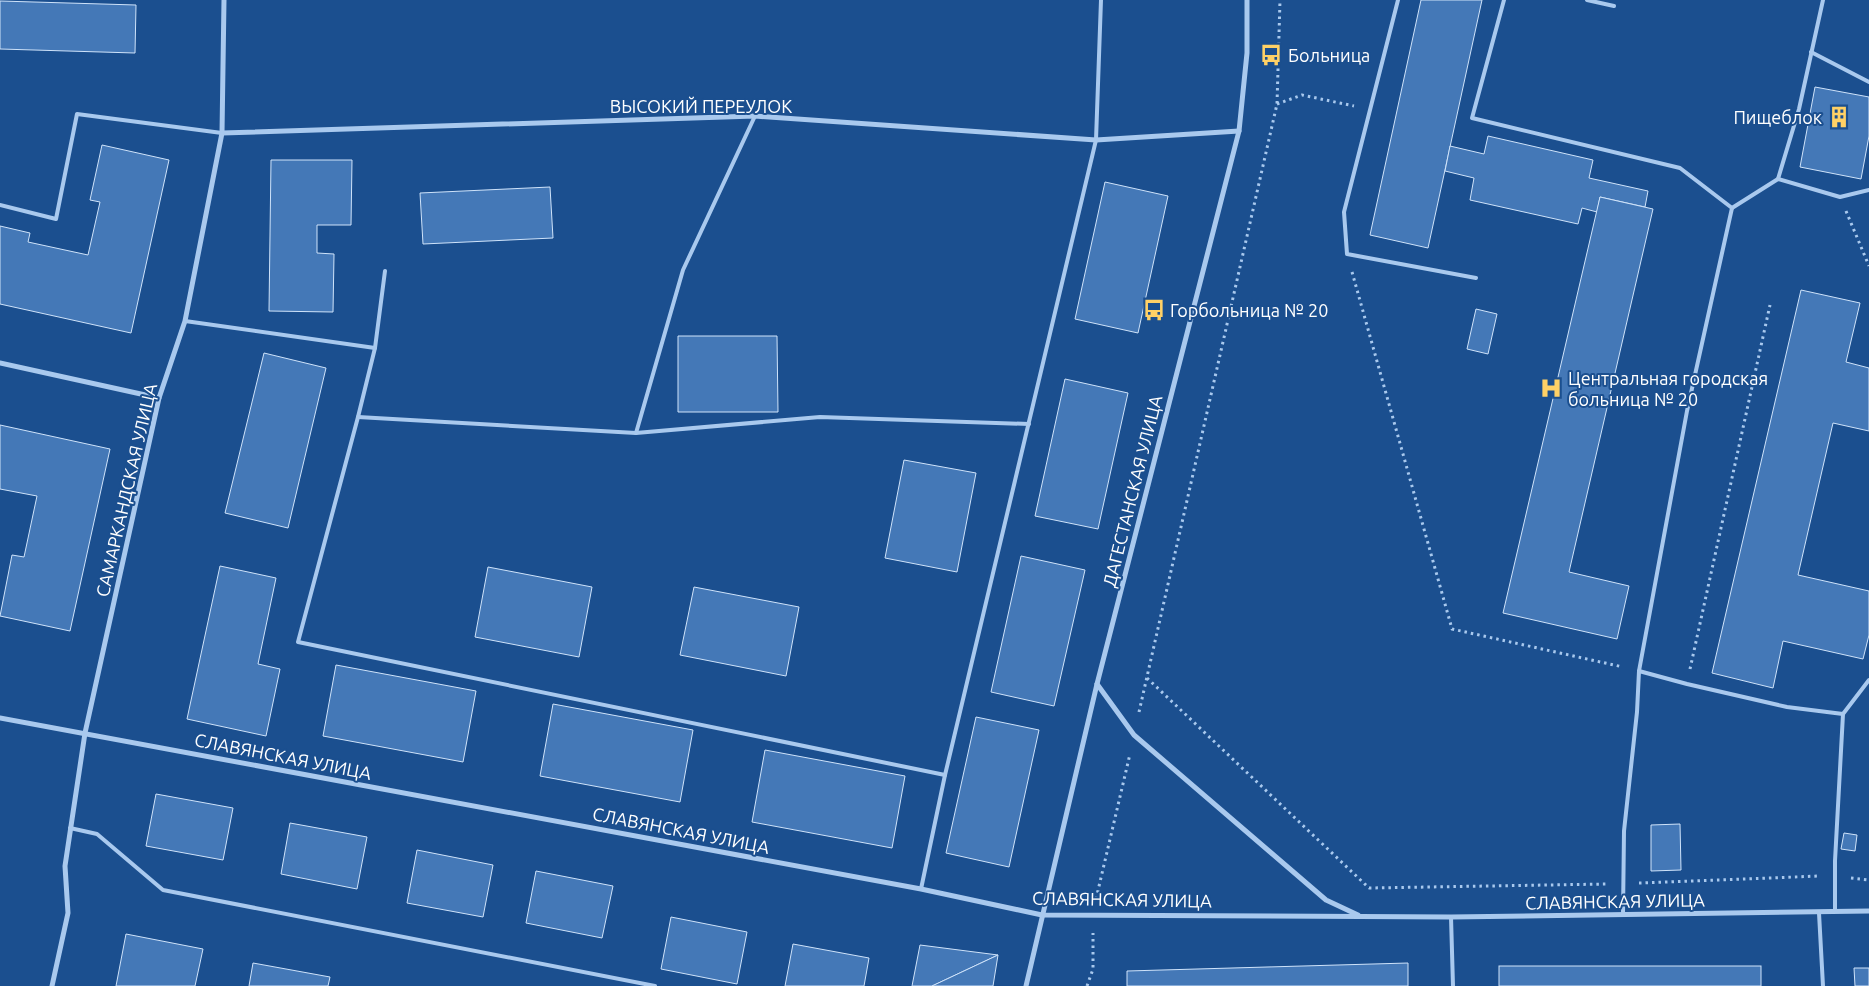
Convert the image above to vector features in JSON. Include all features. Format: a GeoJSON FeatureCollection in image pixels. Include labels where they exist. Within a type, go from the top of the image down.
{"type":"FeatureCollection","features":[{"type":"Feature","properties":{"kind":"street","name":"САМАРКАНДСКАЯ УЛИЦА"},"geometry":{"type":"LineString","coordinates":[[52,986],[68,912],[66,866],[85,734],[159,398],[185,321],[222,133],[224,0]]}},
{"type":"Feature","properties":{"kind":"street","name":"ДАГЕСТАНСКАЯ УЛИЦА"},"geometry":{"type":"LineString","coordinates":[[1026,986],[1097,684],[1239,131],[1247,53],[1247,0]]}},
{"type":"Feature","properties":{"kind":"street","name":"ВЫСОКИЙ ПЕРЕУЛОК"},"geometry":{"type":"LineString","coordinates":[[222,133],[755,116],[1096,140],[1239,131]]}},
{"type":"Feature","properties":{"kind":"street"},"geometry":{"type":"LineString","coordinates":[[0,363],[159,398]]}},
{"type":"Feature","properties":{"kind":"street","name":"СЛАВЯНСКАЯ УЛИЦА"},"geometry":{"type":"LineString","coordinates":[[1097,684],[1134,735],[1326,900],[1362,916]]}},
{"type":"Feature","properties":{"kind":"street","name":"СЛАВЯНСКАЯ УЛИЦА"},"geometry":{"type":"LineString","coordinates":[[0,718],[921,889],[1042,915],[1451,917],[1869,911]]}},
{"type":"Feature","properties":{"kind":"lane"},"geometry":{"type":"LineString","coordinates":[[921,889],[945,775],[1096,140],[1101,0]]}},
{"type":"Feature","properties":{"kind":"lane"},"geometry":{"type":"LineString","coordinates":[[1398,0],[1344,212],[1347,254],[1476,278]]}},
{"type":"Feature","properties":{"kind":"lane"},"geometry":{"type":"LineString","coordinates":[[1504,0],[1472,118],[1680,168],[1732,208]]}},
{"type":"Feature","properties":{"kind":"lane"},"geometry":{"type":"LineString","coordinates":[[1587,0],[1614,6]]}},
{"type":"Feature","properties":{"kind":"lane"},"geometry":{"type":"LineString","coordinates":[[1623,914],[1624,831],[1637,712],[1639,671],[1687,411],[1732,208],[1778,180],[1799,109],[1823,0]]}},
{"type":"Feature","properties":{"kind":"lane"},"geometry":{"type":"LineString","coordinates":[[1811,52],[1869,82]]}},
{"type":"Feature","properties":{"kind":"lane"},"geometry":{"type":"LineString","coordinates":[[0,205],[56,219],[77,114],[222,133]]}},
{"type":"Feature","properties":{"kind":"lane"},"geometry":{"type":"LineString","coordinates":[[636,433],[683,270],[755,116]]}},
{"type":"Feature","properties":{"kind":"lane"},"geometry":{"type":"LineString","coordinates":[[1778,180],[1840,197],[1869,190]]}},
{"type":"Feature","properties":{"kind":"lane"},"geometry":{"type":"LineString","coordinates":[[385,271],[375,348],[298,642],[945,775]]}},
{"type":"Feature","properties":{"kind":"lane"},"geometry":{"type":"LineString","coordinates":[[185,321],[375,348]]}},
{"type":"Feature","properties":{"kind":"lane"},"geometry":{"type":"LineString","coordinates":[[358,417],[636,433],[820,417],[1029,424]]}},
{"type":"Feature","properties":{"kind":"lane"},"geometry":{"type":"LineString","coordinates":[[1639,671],[1787,707],[1843,714]]}},
{"type":"Feature","properties":{"kind":"lane"},"geometry":{"type":"LineString","coordinates":[[1835,912],[1843,714],[1869,680]]}},
{"type":"Feature","properties":{"kind":"lane"},"geometry":{"type":"LineString","coordinates":[[70,828],[97,834],[163,890],[655,986]]}},
{"type":"Feature","properties":{"kind":"lane"},"geometry":{"type":"LineString","coordinates":[[1819,913],[1823,986]]}},
{"type":"Feature","properties":{"kind":"lane"},"geometry":{"type":"LineString","coordinates":[[1451,917],[1453,986]]}},
{"type":"Feature","properties":{"kind":"path"},"geometry":{"type":"LineString","coordinates":[[1087,986],[1093,969],[1093,915],[1278,104],[1280,0]]}},
{"type":"Feature","properties":{"kind":"path"},"geometry":{"type":"LineString","coordinates":[[1278,104],[1302,95],[1369,110]]}},
{"type":"Feature","properties":{"kind":"path"},"geometry":{"type":"LineString","coordinates":[[1840,197],[1869,266]]}},
{"type":"Feature","properties":{"kind":"path"},"geometry":{"type":"LineString","coordinates":[[1347,254],[1452,629],[1639,671]]}},
{"type":"Feature","properties":{"kind":"path"},"geometry":{"type":"LineString","coordinates":[[1687,684],[1770,305]]}},
{"type":"Feature","properties":{"kind":"path"},"geometry":{"type":"LineString","coordinates":[[1146,678],[1369,888],[1623,883],[1835,876],[1869,880]]}},
{"type":"Feature","properties":{"kind":"building"},"geometry":{"type":"Polygon","coordinates":[[[1421,0],[1482,0],[1428,248],[1370,235],[1421,0]]]}},
{"type":"Feature","properties":{"kind":"building"},"geometry":{"type":"Polygon","coordinates":[[[0,1],[136,5],[135,53],[0,49],[0,1]]]}},
{"type":"Feature","properties":{"kind":"building","name":"Пищеблок"},"geometry":{"type":"Polygon","coordinates":[[[1815,87],[1869,97],[1869,136],[1861,179],[1800,167],[1815,87]]]}},
{"type":"Feature","properties":{"kind":"building"},"geometry":{"type":"Polygon","coordinates":[[[1488,136],[1593,160],[1589,178],[1648,191],[1645,207],[1600,197],[1597,212],[1582,208],[1578,224],[1470,200],[1474,178],[1445,171],[1450,146],[1484,154],[1488,136]]]}},
{"type":"Feature","properties":{"kind":"building"},"geometry":{"type":"Polygon","coordinates":[[[102,145],[169,160],[131,333],[0,304],[0,226],[30,233],[28,242],[88,255],[100,202],[90,200],[102,145]]]}},
{"type":"Feature","properties":{"kind":"building"},"geometry":{"type":"Polygon","coordinates":[[[271,160],[352,160],[351,225],[317,225],[317,253],[334,254],[333,312],[269,311],[271,160]]]}},
{"type":"Feature","properties":{"kind":"building"},"geometry":{"type":"Polygon","coordinates":[[[1105,182],[1168,196],[1138,333],[1075,319],[1105,182]]]}},
{"type":"Feature","properties":{"kind":"building"},"geometry":{"type":"Polygon","coordinates":[[[550,187],[553,238],[423,244],[420,193],[550,187]]]}},
{"type":"Feature","properties":{"kind":"building","name":"Центральная городская больница № 20"},"geometry":{"type":"Polygon","coordinates":[[[1600,197],[1653,209],[1569,572],[1629,586],[1617,639],[1503,613],[1600,197]]]}},
{"type":"Feature","properties":{"kind":"building"},"geometry":{"type":"Polygon","coordinates":[[[1801,290],[1860,303],[1846,362],[1869,368],[1869,431],[1833,423],[1798,575],[1869,591],[1869,635],[1863,659],[1783,641],[1773,688],[1712,673],[1801,290]]]}},
{"type":"Feature","properties":{"kind":"building"},"geometry":{"type":"Polygon","coordinates":[[[1476,309],[1497,314],[1488,354],[1467,349],[1476,309]]]}},
{"type":"Feature","properties":{"kind":"building"},"geometry":{"type":"Polygon","coordinates":[[[678,336],[777,336],[778,412],[678,412],[678,336]]]}},
{"type":"Feature","properties":{"kind":"building"},"geometry":{"type":"Polygon","coordinates":[[[264,353],[326,368],[288,528],[225,513],[264,353]]]}},
{"type":"Feature","properties":{"kind":"building"},"geometry":{"type":"Polygon","coordinates":[[[1065,379],[1128,393],[1098,529],[1035,516],[1065,379]]]}},
{"type":"Feature","properties":{"kind":"building"},"geometry":{"type":"Polygon","coordinates":[[[0,425],[110,449],[70,631],[0,616],[12,555],[24,557],[37,496],[0,489],[0,425]]]}},
{"type":"Feature","properties":{"kind":"building"},"geometry":{"type":"Polygon","coordinates":[[[904,460],[976,473],[957,572],[885,558],[904,460]]]}},
{"type":"Feature","properties":{"kind":"building"},"geometry":{"type":"Polygon","coordinates":[[[1021,556],[1085,570],[1054,706],[991,692],[1021,556]]]}},
{"type":"Feature","properties":{"kind":"building"},"geometry":{"type":"Polygon","coordinates":[[[220,566],[276,578],[258,664],[280,669],[266,736],[187,719],[220,566]]]}},
{"type":"Feature","properties":{"kind":"building"},"geometry":{"type":"Polygon","coordinates":[[[488,567],[592,587],[579,657],[475,637],[488,567]]]}},
{"type":"Feature","properties":{"kind":"building"},"geometry":{"type":"Polygon","coordinates":[[[694,587],[799,607],[786,676],[680,655],[694,587]]]}},
{"type":"Feature","properties":{"kind":"building"},"geometry":{"type":"Polygon","coordinates":[[[336,665],[476,691],[463,762],[323,736],[336,665]]]}},
{"type":"Feature","properties":{"kind":"building"},"geometry":{"type":"Polygon","coordinates":[[[553,704],[693,730],[680,802],[540,776],[553,704]]]}},
{"type":"Feature","properties":{"kind":"building"},"geometry":{"type":"Polygon","coordinates":[[[976,717],[1039,730],[1009,867],[946,853],[976,717]]]}},
{"type":"Feature","properties":{"kind":"building"},"geometry":{"type":"Polygon","coordinates":[[[765,750],[905,776],[892,848],[752,822],[765,750]]]}},
{"type":"Feature","properties":{"kind":"building"},"geometry":{"type":"Polygon","coordinates":[[[156,794],[233,808],[223,860],[146,846],[156,794]]]}},
{"type":"Feature","properties":{"kind":"building"},"geometry":{"type":"Polygon","coordinates":[[[290,823],[367,837],[357,889],[281,874],[290,823]]]}},
{"type":"Feature","properties":{"kind":"building"},"geometry":{"type":"Polygon","coordinates":[[[1680,824],[1681,870],[1651,871],[1651,825],[1680,824]]]}},
{"type":"Feature","properties":{"kind":"building"},"geometry":{"type":"Polygon","coordinates":[[[1844,833],[1857,835],[1855,851],[1841,849],[1844,833]]]}},
{"type":"Feature","properties":{"kind":"building"},"geometry":{"type":"Polygon","coordinates":[[[417,850],[493,865],[483,917],[407,903],[417,850]]]}},
{"type":"Feature","properties":{"kind":"building"},"geometry":{"type":"Polygon","coordinates":[[[536,871],[613,886],[602,938],[526,923],[536,871]]]}},
{"type":"Feature","properties":{"kind":"building"},"geometry":{"type":"Polygon","coordinates":[[[671,917],[747,932],[737,984],[661,969],[671,917]]]}},
{"type":"Feature","properties":{"kind":"building"},"geometry":{"type":"Polygon","coordinates":[[[126,934],[203,949],[195,986],[116,986],[126,934]]]}},
{"type":"Feature","properties":{"kind":"building"},"geometry":{"type":"Polygon","coordinates":[[[793,944],[869,958],[864,986],[785,986],[793,944]]]}},
{"type":"Feature","properties":{"kind":"building"},"geometry":{"type":"Polygon","coordinates":[[[920,945],[998,955],[932,986],[912,986],[920,945]]]}},
{"type":"Feature","properties":{"kind":"building"},"geometry":{"type":"Polygon","coordinates":[[[998,955],[993,986],[932,986],[998,955]]]}},
{"type":"Feature","properties":{"kind":"building"},"geometry":{"type":"Polygon","coordinates":[[[253,963],[330,977],[328,986],[249,986],[253,963]]]}},
{"type":"Feature","properties":{"kind":"building"},"geometry":{"type":"Polygon","coordinates":[[[1408,963],[1408,986],[1127,986],[1127,971],[1408,963]]]}},
{"type":"Feature","properties":{"kind":"building"},"geometry":{"type":"Polygon","coordinates":[[[1499,966],[1761,966],[1761,986],[1499,986],[1499,966]]]}},
{"type":"Feature","properties":{"kind":"building"},"geometry":{"type":"Polygon","coordinates":[[[1854,968],[1869,968],[1869,986],[1855,986],[1854,968]]]}},
{"type":"Feature","properties":{"kind":"place","name":"Больница"},"geometry":{"type":"Point","coordinates":[1271,55]}},
{"type":"Feature","properties":{"kind":"place","name":"Пищеблок"},"geometry":{"type":"Point","coordinates":[1839,117]}},
{"type":"Feature","properties":{"kind":"place","name":"Горбольница № 20"},"geometry":{"type":"Point","coordinates":[1154,310]}},
{"type":"Feature","properties":{"kind":"place","name":"Центральная городская больница № 20"},"geometry":{"type":"Point","coordinates":[1551,388]}}]}
